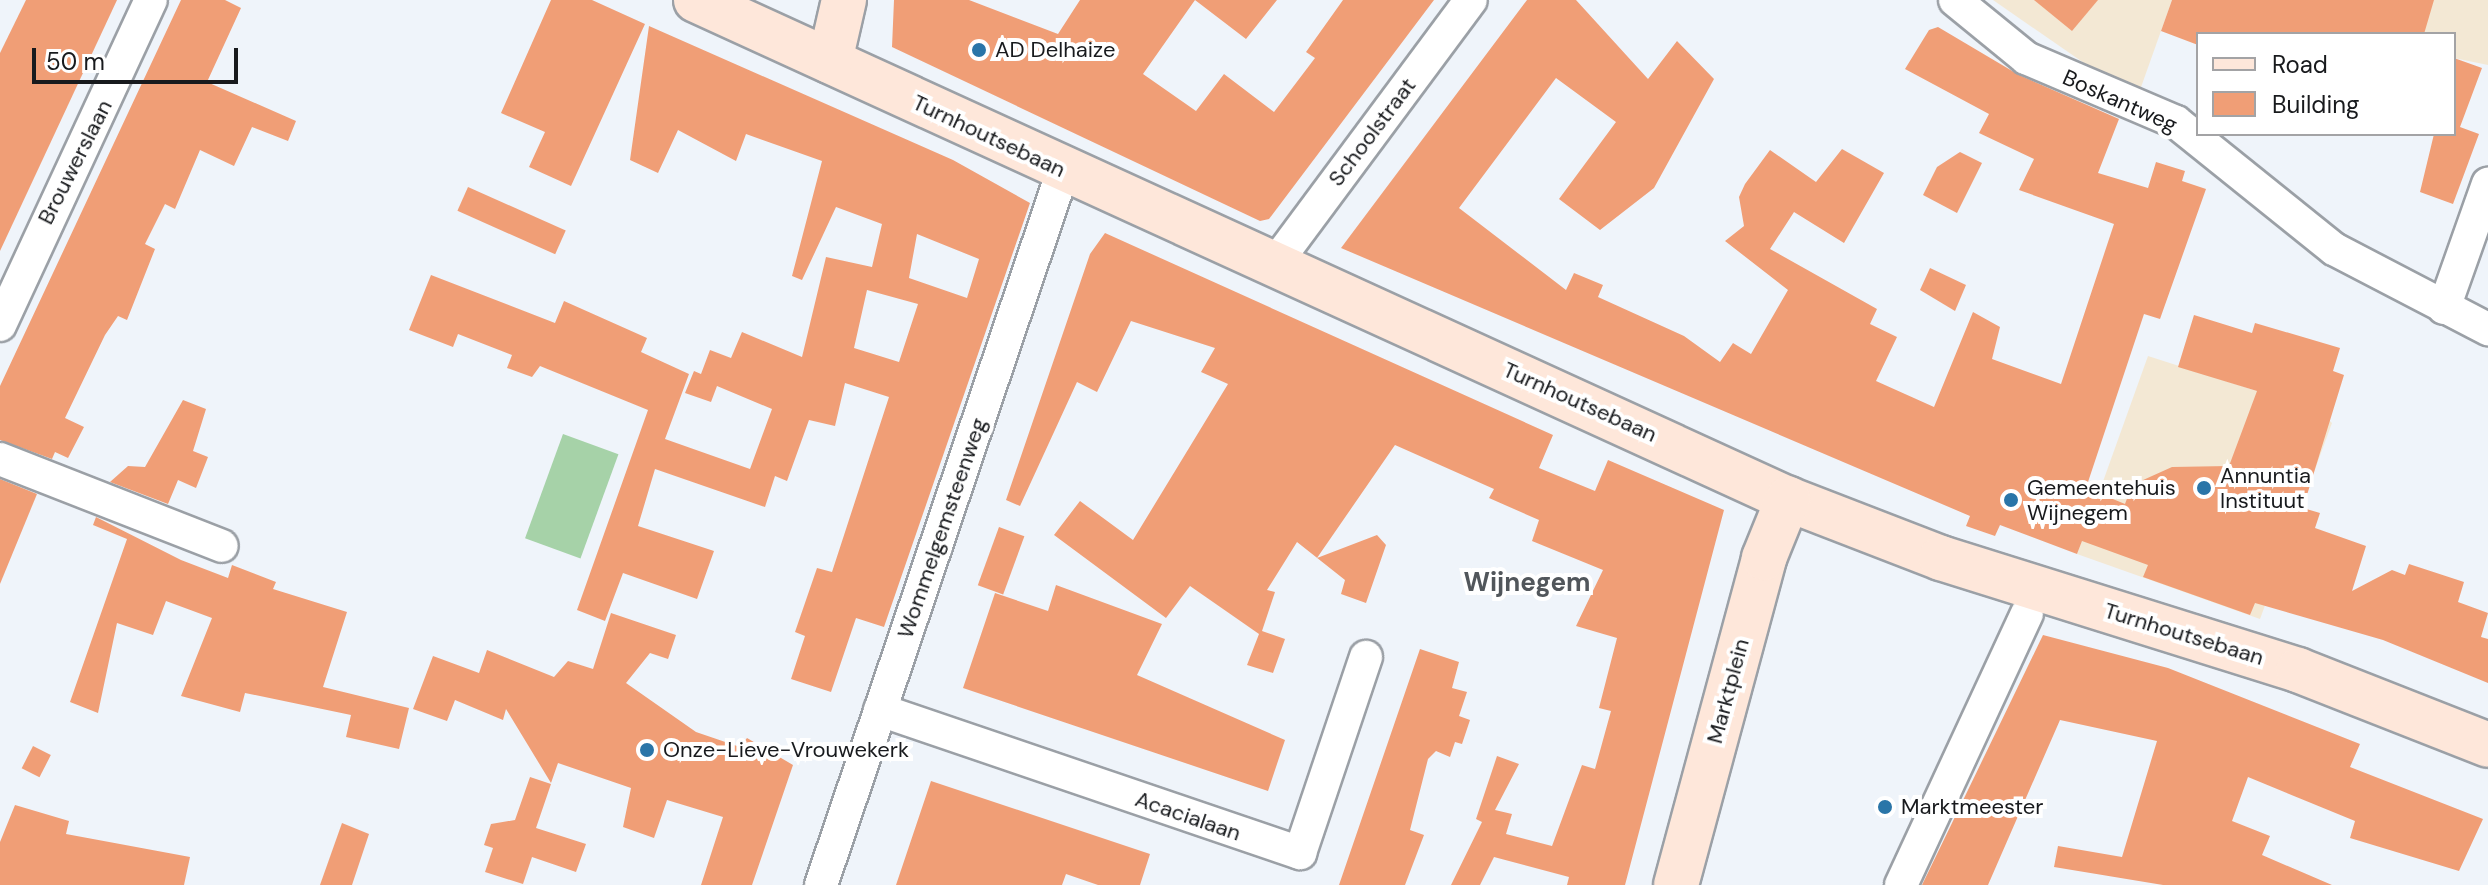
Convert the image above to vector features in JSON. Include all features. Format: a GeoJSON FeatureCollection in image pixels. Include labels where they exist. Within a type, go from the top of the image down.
{"type":"FeatureCollection","features":[{"type":"Feature","properties":{"kind":"main road","name":"Turnhoutsebaan"},"geometry":{"type":"LineString","coordinates":[[696,0],[1063,171],[1788,499],[1941,558],[2298,670],[2488,745]]}},
{"type":"Feature","properties":{"kind":"main road"},"geometry":{"type":"LineString","coordinates":[[830,61],[844,0]]}},
{"type":"Feature","properties":{"kind":"main road","name":"Marktplein"},"geometry":{"type":"LineString","coordinates":[[1676,885],[1764,558],[1788,499]]}},
{"type":"Feature","properties":{"kind":"street","name":"Brouwerslaan"},"geometry":{"type":"LineString","coordinates":[[0,325],[151,0]]}},
{"type":"Feature","properties":{"kind":"street","name":"Schoolstraat"},"geometry":{"type":"LineString","coordinates":[[1274,265],[1471,0]]}},
{"type":"Feature","properties":{"kind":"street","name":"Boskantweg"},"geometry":{"type":"LineString","coordinates":[[1955,0],[2026,58],[2176,122],[2334,249],[2488,329]]}},
{"type":"Feature","properties":{"kind":"street","name":"Wommelgemsteenweg"},"geometry":{"type":"LineString","coordinates":[[821,885],[1063,171]]}},
{"type":"Feature","properties":{"kind":"street"},"geometry":{"type":"LineString","coordinates":[[2444,308],[2488,184]]}},
{"type":"Feature","properties":{"kind":"street"},"geometry":{"type":"LineString","coordinates":[[0,459],[222,546]]}},
{"type":"Feature","properties":{"kind":"street"},"geometry":{"type":"LineString","coordinates":[[1901,885],[2027,614]]}},
{"type":"Feature","properties":{"kind":"street","name":"Acacialaan"},"geometry":{"type":"LineString","coordinates":[[880,710],[1300,853],[1366,657]]}},
{"type":"Feature","properties":{"kind":"shaded area"},"geometry":{"type":"Polygon","coordinates":[[[1993,0],[2172,0],[2140,90],[2123,90],[1993,0]]]}},
{"type":"Feature","properties":{"kind":"shaded area"},"geometry":{"type":"Polygon","coordinates":[[[2365,0],[2488,0],[2488,65],[2456,58],[2456,32],[2387,32],[2365,0]]]}},
{"type":"Feature","properties":{"kind":"shaded area","name":"Annuntia Instituut"},"geometry":{"type":"Polygon","coordinates":[[[2148,356],[2319,411],[2332,423],[2260,619],[2077,554],[2148,356]]]}},
{"type":"Feature","properties":{"kind":"green space"},"geometry":{"type":"Polygon","coordinates":[[[563,434],[618,454],[580,558],[525,538],[563,434]]]}},
{"type":"Feature","properties":{"kind":"building"},"geometry":{"type":"Polygon","coordinates":[[[26,0],[117,0],[0,251],[0,53],[26,0]]]}},
{"type":"Feature","properties":{"kind":"building"},"geometry":{"type":"Polygon","coordinates":[[[181,0],[225,0],[241,8],[207,82],[296,121],[288,141],[252,127],[234,166],[200,150],[175,209],[165,204],[145,244],[155,249],[127,320],[118,316],[105,335],[65,418],[84,427],[68,458],[55,452],[52,459],[0,440],[0,386],[181,0]]]}},
{"type":"Feature","properties":{"kind":"building"},"geometry":{"type":"Polygon","coordinates":[[[551,0],[592,0],[645,24],[571,186],[529,167],[545,132],[501,113],[551,0]]]}},
{"type":"Feature","properties":{"kind":"building"},"geometry":{"type":"Polygon","coordinates":[[[894,0],[969,0],[1058,34],[1080,0],[1195,0],[1143,74],[1196,111],[1224,74],[1274,112],[1315,58],[1306,52],[1343,0],[1434,0],[1269,219],[1260,221],[892,47],[894,0]]]}},
{"type":"Feature","properties":{"kind":"building"},"geometry":{"type":"Polygon","coordinates":[[[1195,0],[1277,0],[1246,39],[1195,0]]]}},
{"type":"Feature","properties":{"kind":"building"},"geometry":{"type":"Polygon","coordinates":[[[1527,0],[1576,0],[1648,79],[1677,41],[1714,79],[1654,188],[1600,230],[1559,199],[1616,122],[1556,78],[1459,208],[1566,290],[1574,273],[1603,285],[1598,297],[1684,336],[1720,362],[1733,343],[1751,354],[1788,290],[1725,241],[1744,226],[1739,197],[1745,184],[1770,150],[1816,182],[1842,149],[1884,173],[1844,243],[1794,212],[1770,249],[1877,309],[1870,324],[1897,337],[1876,381],[1934,407],[1973,312],[2000,327],[1992,359],[2061,384],[2114,224],[2019,190],[2034,159],[1979,133],[1989,114],[1905,69],[1929,30],[1938,27],[2019,75],[2119,119],[2098,173],[2148,188],[2156,162],[2185,171],[2182,181],[2206,189],[2160,319],[2144,314],[2086,488],[2125,504],[2132,485],[2172,467],[2229,466],[2257,391],[2178,367],[2194,315],[2252,333],[2255,323],[2340,348],[2333,371],[2344,375],[2303,508],[2320,513],[2315,528],[2366,546],[2352,591],[2392,570],[2405,575],[2409,564],[2464,582],[2458,602],[2488,613],[2481,637],[2488,639],[2488,683],[2383,640],[2255,603],[2250,615],[2143,577],[2148,565],[2082,541],[2077,554],[2000,525],[1995,536],[1966,526],[1970,516],[1341,248],[1527,0]]]}},
{"type":"Feature","properties":{"kind":"building"},"geometry":{"type":"Polygon","coordinates":[[[2034,0],[2098,0],[2072,31],[2034,0]]]}},
{"type":"Feature","properties":{"kind":"building"},"geometry":{"type":"Polygon","coordinates":[[[2172,0],[2434,0],[2425,32],[2196,32],[2196,44],[2161,31],[2172,0]]]}},
{"type":"Feature","properties":{"kind":"building"},"geometry":{"type":"Polygon","coordinates":[[[649,26],[953,160],[1030,203],[884,627],[856,618],[831,692],[791,679],[805,636],[795,632],[817,568],[832,572],[889,397],[845,383],[835,426],[809,420],[787,481],[775,476],[765,507],[655,469],[638,526],[714,551],[697,599],[623,573],[605,621],[577,610],[648,410],[540,366],[532,377],[507,368],[512,355],[458,334],[453,347],[409,330],[431,275],[555,323],[564,301],[647,338],[641,352],[689,374],[665,439],[750,469],[772,409],[717,386],[711,402],[685,393],[694,371],[701,374],[710,350],[731,358],[742,332],[802,357],[826,257],[872,267],[882,224],[836,207],[802,280],[792,276],[822,161],[746,134],[736,161],[678,130],[658,173],[630,160],[649,26]],[[917,234],[909,278],[967,298],[979,259],[917,234]],[[867,290],[854,348],[899,362],[918,304],[867,290]]]}},
{"type":"Feature","properties":{"kind":"building"},"geometry":{"type":"Polygon","coordinates":[[[2456,59],[2482,68],[2460,127],[2479,134],[2453,204],[2420,192],[2434,136],[2456,136],[2456,59]]]}},
{"type":"Feature","properties":{"kind":"building"},"geometry":{"type":"Polygon","coordinates":[[[1960,152],[1982,163],[1957,213],[1923,195],[1937,167],[1960,152]]]}},
{"type":"Feature","properties":{"kind":"building"},"geometry":{"type":"Polygon","coordinates":[[[468,187],[566,231],[555,254],[457,211],[468,187]]]}},
{"type":"Feature","properties":{"kind":"building"},"geometry":{"type":"Polygon","coordinates":[[[1105,233],[1553,435],[1539,468],[1595,491],[1608,460],[1724,510],[1625,885],[1567,885],[1569,877],[1494,857],[1480,885],[1451,885],[1482,822],[1476,819],[1497,756],[1519,764],[1495,810],[1512,814],[1506,834],[1552,846],[1582,765],[1595,769],[1611,711],[1599,708],[1617,638],[1576,626],[1603,570],[1532,541],[1539,520],[1489,498],[1494,489],[1395,445],[1317,558],[1297,542],[1267,590],[1275,592],[1262,631],[1285,639],[1273,673],[1247,665],[1259,634],[1190,586],[1166,618],[1054,535],[1080,501],[1133,540],[1228,384],[1201,372],[1215,348],[1131,321],[1097,392],[1077,382],[1020,506],[1006,500],[1090,254],[1105,233]]]}},
{"type":"Feature","properties":{"kind":"building"},"geometry":{"type":"Polygon","coordinates":[[[1930,268],[1966,285],[1955,311],[1920,290],[1930,268]]]}},
{"type":"Feature","properties":{"kind":"building"},"geometry":{"type":"Polygon","coordinates":[[[183,400],[206,409],[193,451],[208,457],[196,488],[178,480],[168,504],[110,482],[128,466],[145,467],[183,400]]]}},
{"type":"Feature","properties":{"kind":"building"},"geometry":{"type":"Polygon","coordinates":[[[0,479],[37,494],[0,584],[0,479]]]}},
{"type":"Feature","properties":{"kind":"building"},"geometry":{"type":"Polygon","coordinates":[[[96,517],[181,560],[228,578],[232,565],[276,582],[273,589],[347,612],[323,687],[409,708],[399,749],[346,737],[351,715],[245,693],[240,712],[181,696],[212,618],[166,601],[153,635],[117,623],[98,713],[70,702],[127,539],[93,525],[96,517]]]}},
{"type":"Feature","properties":{"kind":"building"},"geometry":{"type":"Polygon","coordinates":[[[999,527],[1024,536],[1003,594],[978,585],[999,527]]]}},
{"type":"Feature","properties":{"kind":"building"},"geometry":{"type":"Polygon","coordinates":[[[1377,535],[1386,545],[1366,603],[1341,594],[1345,580],[1317,558],[1377,535]]]}},
{"type":"Feature","properties":{"kind":"building"},"geometry":{"type":"Polygon","coordinates":[[[1056,585],[1162,624],[1137,675],[1285,740],[1268,791],[963,688],[995,593],[1048,611],[1056,585]]]}},
{"type":"Feature","properties":{"kind":"building","name":"Onze-Lieve-Vrouwekerk"},"geometry":{"type":"Polygon","coordinates":[[[611,613],[676,635],[668,659],[650,653],[626,683],[696,732],[740,747],[747,738],[793,765],[752,885],[701,885],[723,817],[667,800],[654,838],[623,827],[631,788],[558,763],[551,783],[506,709],[503,720],[455,700],[447,721],[413,709],[433,656],[479,673],[487,650],[554,677],[568,661],[593,669],[611,613]]]}},
{"type":"Feature","properties":{"kind":"building"},"geometry":{"type":"Polygon","coordinates":[[[2043,635],[2168,668],[2360,744],[2350,767],[2483,819],[2459,871],[2350,838],[2355,821],[2248,777],[2232,821],[2270,836],[2262,855],[2332,885],[2163,885],[2054,867],[2058,846],[2122,857],[2157,741],[2060,720],[1988,885],[1922,885],[2043,635]]]}},
{"type":"Feature","properties":{"kind":"building"},"geometry":{"type":"Polygon","coordinates":[[[1420,649],[1459,662],[1452,688],[1467,692],[1459,716],[1470,720],[1462,744],[1455,742],[1450,757],[1436,751],[1428,759],[1410,830],[1424,835],[1405,885],[1339,885],[1420,649]]]}},
{"type":"Feature","properties":{"kind":"building"},"geometry":{"type":"Polygon","coordinates":[[[33,746],[51,755],[39,777],[22,768],[33,746]]]}},
{"type":"Feature","properties":{"kind":"building"},"geometry":{"type":"Polygon","coordinates":[[[530,777],[551,784],[536,828],[586,844],[576,872],[532,857],[523,884],[485,872],[493,848],[484,845],[491,824],[515,820],[530,777]]]}},
{"type":"Feature","properties":{"kind":"building"},"geometry":{"type":"Polygon","coordinates":[[[931,781],[1150,854],[1140,885],[1098,885],[1066,874],[1062,885],[896,885],[931,781]]]}},
{"type":"Feature","properties":{"kind":"building"},"geometry":{"type":"Polygon","coordinates":[[[15,805],[69,821],[66,834],[190,857],[184,885],[0,885],[0,842],[15,805]]]}},
{"type":"Feature","properties":{"kind":"building"},"geometry":{"type":"Polygon","coordinates":[[[342,823],[369,834],[352,885],[320,885],[342,823]]]}},
{"type":"Feature","properties":{"kind":"place","name":"AD Delhaize"},"geometry":{"type":"Point","coordinates":[979,50]}},
{"type":"Feature","properties":{"kind":"place","name":"Annuntia Instituut"},"geometry":{"type":"Point","coordinates":[2204,488]}},
{"type":"Feature","properties":{"kind":"place","name":"Gemeentehuis Wijnegem"},"geometry":{"type":"Point","coordinates":[2011,500]}},
{"type":"Feature","properties":{"kind":"place","name":"Onze-Lieve-Vrouwekerk"},"geometry":{"type":"Point","coordinates":[647,750]}},
{"type":"Feature","properties":{"kind":"place","name":"Marktmeester"},"geometry":{"type":"Point","coordinates":[1885,807]}},
{"type":"Feature","properties":{"kind":"district","name":"Wijnegem"},"geometry":{"type":"Point","coordinates":[1527,583]}}]}
